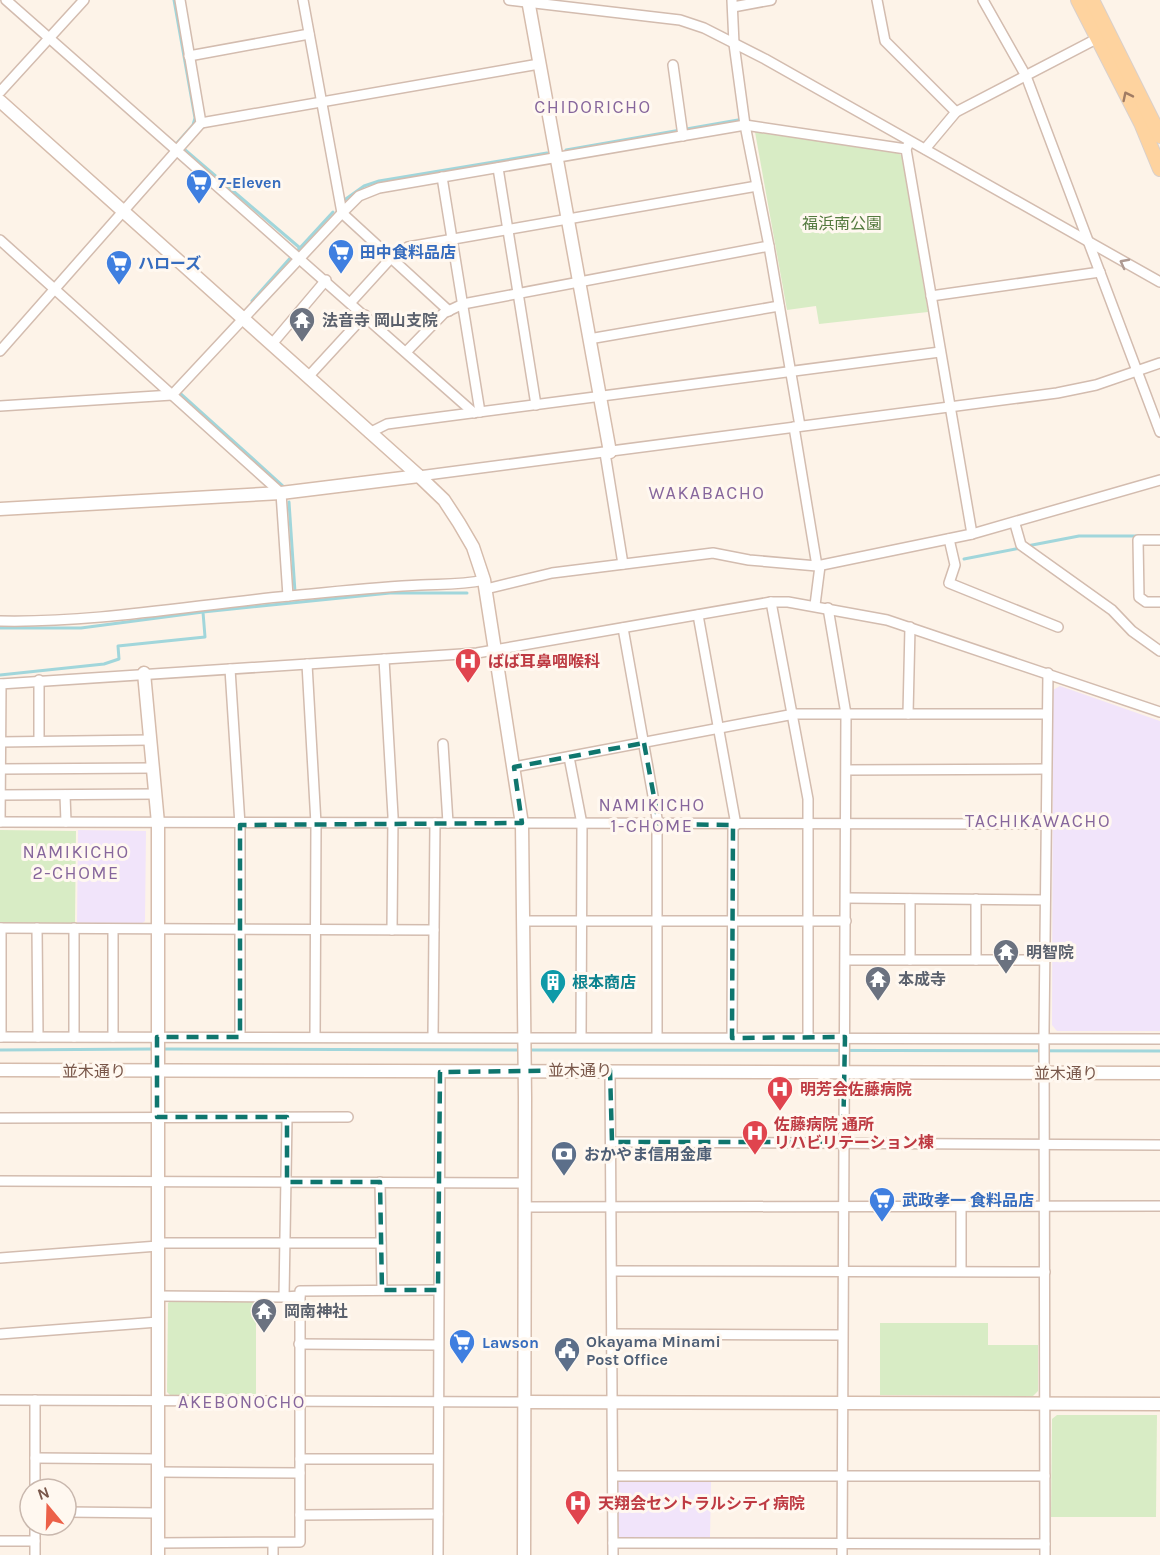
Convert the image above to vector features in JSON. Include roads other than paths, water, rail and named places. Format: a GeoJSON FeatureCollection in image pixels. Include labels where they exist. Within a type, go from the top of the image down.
{"type":"FeatureCollection","features":[{"type":"Feature","properties":{"kind":"main road"},"geometry":{"type":"LineString","coordinates":[[1078,0],[1104,35],[1160,136]]}},
{"type":"Feature","properties":{"kind":"main road"},"geometry":{"type":"LineString","coordinates":[[1092,0],[1104,35]]}},
{"type":"Feature","properties":{"kind":"main road"},"geometry":{"type":"LineString","coordinates":[[1151,119],[1160,169]]}},
{"type":"Feature","properties":{"kind":"street"},"geometry":{"type":"LineString","coordinates":[[6,0],[180,148],[365,315],[477,412]]}},
{"type":"Feature","properties":{"kind":"street"},"geometry":{"type":"LineString","coordinates":[[0,92],[84,0]]}},
{"type":"Feature","properties":{"kind":"street"},"geometry":{"type":"LineString","coordinates":[[180,0],[201,123]]}},
{"type":"Feature","properties":{"kind":"street"},"geometry":{"type":"LineString","coordinates":[[303,0],[342,213],[449,310]]}},
{"type":"Feature","properties":{"kind":"street"},"geometry":{"type":"LineString","coordinates":[[509,0],[680,20],[704,28],[765,59],[908,145]]}},
{"type":"Feature","properties":{"kind":"street"},"geometry":{"type":"LineString","coordinates":[[771,0],[732,3],[734,45],[745,125],[770,246],[819,566],[815,605]]}},
{"type":"Feature","properties":{"kind":"street"},"geometry":{"type":"LineString","coordinates":[[877,0],[885,41],[956,112]]}},
{"type":"Feature","properties":{"kind":"street"},"geometry":{"type":"LineString","coordinates":[[983,0],[1026,76],[1160,432]]}},
{"type":"Feature","properties":{"kind":"street"},"geometry":{"type":"LineString","coordinates":[[528,1],[599,396],[623,564]]}},
{"type":"Feature","properties":{"kind":"street"},"geometry":{"type":"LineString","coordinates":[[189,56],[309,34]]}},
{"type":"Feature","properties":{"kind":"street"},"geometry":{"type":"LineString","coordinates":[[925,149],[956,112],[1104,35]]}},
{"type":"Feature","properties":{"kind":"street"},"geometry":{"type":"LineString","coordinates":[[0,351],[201,123],[539,64]]}},
{"type":"Feature","properties":{"kind":"street"},"geometry":{"type":"LineString","coordinates":[[673,65],[683,131]]}},
{"type":"Feature","properties":{"kind":"street"},"geometry":{"type":"LineString","coordinates":[[0,101],[419,476],[444,500],[473,547],[485,584],[522,824],[525,1045],[524,1555]]}},
{"type":"Feature","properties":{"kind":"street"},"geometry":{"type":"LineString","coordinates":[[0,406],[172,395],[342,213],[368,191],[557,158],[683,131],[745,125],[925,149],[1089,244],[1160,282]]}},
{"type":"Feature","properties":{"kind":"street"},"geometry":{"type":"LineString","coordinates":[[908,145],[930,296],[972,534]]}},
{"type":"Feature","properties":{"kind":"street"},"geometry":{"type":"LineString","coordinates":[[498,168],[536,405]]}},
{"type":"Feature","properties":{"kind":"street"},"geometry":{"type":"LineString","coordinates":[[442,177],[463,304],[477,412]]}},
{"type":"Feature","properties":{"kind":"street"},"geometry":{"type":"LineString","coordinates":[[351,302],[391,258],[408,247],[757,186]]}},
{"type":"Feature","properties":{"kind":"street"},"geometry":{"type":"LineString","coordinates":[[0,240],[281,493],[288,596]]}},
{"type":"Feature","properties":{"kind":"street"},"geometry":{"type":"LineString","coordinates":[[407,351],[449,310],[463,304],[770,246]]}},
{"type":"Feature","properties":{"kind":"street"},"geometry":{"type":"LineString","coordinates":[[930,296],[1100,272]]}},
{"type":"Feature","properties":{"kind":"street"},"geometry":{"type":"LineString","coordinates":[[272,344],[326,280]]}},
{"type":"Feature","properties":{"kind":"street"},"geometry":{"type":"LineString","coordinates":[[589,339],[779,306]]}},
{"type":"Feature","properties":{"kind":"street"},"geometry":{"type":"LineString","coordinates":[[308,377],[365,315]]}},
{"type":"Feature","properties":{"kind":"street"},"geometry":{"type":"LineString","coordinates":[[369,433],[387,424],[940,352]]}},
{"type":"Feature","properties":{"kind":"street"},"geometry":{"type":"LineString","coordinates":[[0,509],[281,493],[607,453],[1067,391],[1138,372],[1160,363]]}},
{"type":"Feature","properties":{"kind":"street"},"geometry":{"type":"LineString","coordinates":[[0,621],[55,622],[288,596],[422,585],[485,584],[552,573],[713,553],[749,560],[819,566],[1015,524],[1160,480]]}},
{"type":"Feature","properties":{"kind":"street"},"geometry":{"type":"LineString","coordinates":[[1015,524],[1024,547],[1112,610],[1132,632],[1160,651]]}},
{"type":"Feature","properties":{"kind":"street"},"geometry":{"type":"LineString","coordinates":[[949,539],[955,565],[949,583],[1058,627]]}},
{"type":"Feature","properties":{"kind":"street"},"geometry":{"type":"LineString","coordinates":[[1160,540],[1138,540],[1139,597],[1146,602],[1160,602]]}},
{"type":"Feature","properties":{"kind":"street"},"geometry":{"type":"LineString","coordinates":[[771,602],[794,714],[808,799],[808,1037]]}},
{"type":"Feature","properties":{"kind":"street"},"geometry":{"type":"LineString","coordinates":[[1046,824],[393,823],[240,825],[0,822],[1,684],[477,653],[771,602],[815,605],[910,627],[1160,712]]}},
{"type":"Feature","properties":{"kind":"street"},"geometry":{"type":"LineString","coordinates":[[828,608],[846,714],[847,898],[843,1072],[842,1555]]}},
{"type":"Feature","properties":{"kind":"street"},"geometry":{"type":"LineString","coordinates":[[698,615],[735,825],[732,1038]]}},
{"type":"Feature","properties":{"kind":"street"},"geometry":{"type":"LineString","coordinates":[[909,714],[910,627]]}},
{"type":"Feature","properties":{"kind":"street"},"geometry":{"type":"LineString","coordinates":[[622,628],[657,824],[657,1037]]}},
{"type":"Feature","properties":{"kind":"street"},"geometry":{"type":"LineString","coordinates":[[384,659],[393,823],[392,930]]}},
{"type":"Feature","properties":{"kind":"street"},"geometry":{"type":"LineString","coordinates":[[307,664],[316,824],[315,1037]]}},
{"type":"Feature","properties":{"kind":"street"},"geometry":{"type":"LineString","coordinates":[[230,669],[240,825],[240,1037]]}},
{"type":"Feature","properties":{"kind":"street"},"geometry":{"type":"LineString","coordinates":[[144,673],[158,823],[158,1549],[300,1542],[300,1291],[438,1290]]}},
{"type":"Feature","properties":{"kind":"street"},"geometry":{"type":"LineString","coordinates":[[1045,1555],[1044,960],[1048,673]]}},
{"type":"Feature","properties":{"kind":"street"},"geometry":{"type":"LineString","coordinates":[[39,680],[39,741]]}},
{"type":"Feature","properties":{"kind":"street"},"geometry":{"type":"LineString","coordinates":[[514,767],[794,714],[1046,714]]}},
{"type":"Feature","properties":{"kind":"street"},"geometry":{"type":"LineString","coordinates":[[0,741],[150,740]]}},
{"type":"Feature","properties":{"kind":"street"},"geometry":{"type":"LineString","coordinates":[[443,744],[448,823]]}},
{"type":"Feature","properties":{"kind":"street"},"geometry":{"type":"LineString","coordinates":[[569,757],[582,824],[581,1037]]}},
{"type":"Feature","properties":{"kind":"street"},"geometry":{"type":"LineString","coordinates":[[1,769],[153,768]]}},
{"type":"Feature","properties":{"kind":"street"},"geometry":{"type":"LineString","coordinates":[[846,770],[1046,769]]}},
{"type":"Feature","properties":{"kind":"street"},"geometry":{"type":"LineString","coordinates":[[0,795],[156,794]]}},
{"type":"Feature","properties":{"kind":"street"},"geometry":{"type":"LineString","coordinates":[[65,795],[66,822]]}},
{"type":"Feature","properties":{"kind":"street"},"geometry":{"type":"LineString","coordinates":[[433,1037],[435,823]]}},
{"type":"Feature","properties":{"kind":"street"},"geometry":{"type":"LineString","coordinates":[[847,898],[1045,900]]}},
{"type":"Feature","properties":{"kind":"street"},"geometry":{"type":"LineString","coordinates":[[910,899],[910,960]]}},
{"type":"Feature","properties":{"kind":"street"},"geometry":{"type":"LineString","coordinates":[[976,899],[976,960]]}},
{"type":"Feature","properties":{"kind":"street"},"geometry":{"type":"LineString","coordinates":[[524,921],[846,921]]}},
{"type":"Feature","properties":{"kind":"street"},"geometry":{"type":"LineString","coordinates":[[434,930],[0,928],[1,1037],[112,1037],[157,1040],[240,1037],[433,1037],[525,1045],[581,1037],[808,1037],[845,1041],[1044,1042],[1160,1039]]}},
{"type":"Feature","properties":{"kind":"street"},"geometry":{"type":"LineString","coordinates":[[37,928],[38,1037]]}},
{"type":"Feature","properties":{"kind":"street"},"geometry":{"type":"LineString","coordinates":[[74,928],[75,1037]]}},
{"type":"Feature","properties":{"kind":"street"},"geometry":{"type":"LineString","coordinates":[[112,928],[112,1037]]}},
{"type":"Feature","properties":{"kind":"street"},"geometry":{"type":"LineString","coordinates":[[846,960],[1044,960]]}},
{"type":"Feature","properties":{"kind":"street","name":"並木通り"},"geometry":{"type":"LineString","coordinates":[[0,1070],[843,1072],[1044,1067],[1160,1073]]}},
{"type":"Feature","properties":{"kind":"street"},"geometry":{"type":"LineString","coordinates":[[610,1070],[612,1555]]}},
{"type":"Feature","properties":{"kind":"street"},"geometry":{"type":"LineString","coordinates":[[438,1555],[437,1345],[440,1072]]}},
{"type":"Feature","properties":{"kind":"street"},"geometry":{"type":"LineString","coordinates":[[284,1297],[287,1117]]}},
{"type":"Feature","properties":{"kind":"street"},"geometry":{"type":"LineString","coordinates":[[0,1118],[348,1117]]}},
{"type":"Feature","properties":{"kind":"street"},"geometry":{"type":"LineString","coordinates":[[612,1142],[1160,1144]]}},
{"type":"Feature","properties":{"kind":"street"},"geometry":{"type":"LineString","coordinates":[[0,1181],[525,1183]]}},
{"type":"Feature","properties":{"kind":"street"},"geometry":{"type":"LineString","coordinates":[[380,1182],[382,1290]]}},
{"type":"Feature","properties":{"kind":"street"},"geometry":{"type":"LineString","coordinates":[[961,1271],[962,1206]]}},
{"type":"Feature","properties":{"kind":"street"},"geometry":{"type":"LineString","coordinates":[[525,1207],[1160,1206]]}},
{"type":"Feature","properties":{"kind":"street"},"geometry":{"type":"LineString","coordinates":[[0,1258],[158,1244],[381,1243]]}},
{"type":"Feature","properties":{"kind":"street"},"geometry":{"type":"LineString","coordinates":[[612,1271],[1045,1272]]}},
{"type":"Feature","properties":{"kind":"street"},"geometry":{"type":"LineString","coordinates":[[158,1296],[300,1296]]}},
{"type":"Feature","properties":{"kind":"street"},"geometry":{"type":"LineString","coordinates":[[0,1334],[158,1322]]}},
{"type":"Feature","properties":{"kind":"street"},"geometry":{"type":"LineString","coordinates":[[612,1334],[842,1335]]}},
{"type":"Feature","properties":{"kind":"street"},"geometry":{"type":"LineString","coordinates":[[299,1344],[437,1345]]}},
{"type":"Feature","properties":{"kind":"street"},"geometry":{"type":"LineString","coordinates":[[0,1400],[1160,1404]]}},
{"type":"Feature","properties":{"kind":"street"},"geometry":{"type":"LineString","coordinates":[[35,1400],[35,1477]]}},
{"type":"Feature","properties":{"kind":"street"},"geometry":{"type":"LineString","coordinates":[[35,1458],[158,1459]]}},
{"type":"Feature","properties":{"kind":"street"},"geometry":{"type":"LineString","coordinates":[[300,1459],[437,1459]]}},
{"type":"Feature","properties":{"kind":"street"},"geometry":{"type":"LineString","coordinates":[[158,1472],[300,1473]]}},
{"type":"Feature","properties":{"kind":"street"},"geometry":{"type":"LineString","coordinates":[[613,1476],[1045,1476]]}},
{"type":"Feature","properties":{"kind":"street"},"geometry":{"type":"LineString","coordinates":[[78,1512],[158,1513]]}},
{"type":"Feature","properties":{"kind":"street"},"geometry":{"type":"LineString","coordinates":[[300,1515],[438,1514]]}},
{"type":"Feature","properties":{"kind":"street"},"geometry":{"type":"LineString","coordinates":[[35,1537],[35,1555]]}},
{"type":"Feature","properties":{"kind":"street"},"geometry":{"type":"LineString","coordinates":[[0,1541],[35,1541]]}},
{"type":"Feature","properties":{"kind":"street"},"geometry":{"type":"LineString","coordinates":[[273,1543],[273,1555]]}},
{"type":"Feature","properties":{"kind":"street"},"geometry":{"type":"LineString","coordinates":[[613,1543],[1045,1544]]}},
{"type":"Feature","properties":{"kind":"waterway"},"geometry":{"type":"LineString","coordinates":[[174,0],[195,118],[193,125],[177,143],[300,248]]}},
{"type":"Feature","properties":{"kind":"waterway"},"geometry":{"type":"LineString","coordinates":[[566,150],[738,120]]}},
{"type":"Feature","properties":{"kind":"waterway"},"geometry":{"type":"LineString","coordinates":[[343,201],[364,186],[379,181],[547,153]]}},
{"type":"Feature","properties":{"kind":"waterway"},"geometry":{"type":"LineString","coordinates":[[298,250],[333,212]]}},
{"type":"Feature","properties":{"kind":"waterway"},"geometry":{"type":"LineString","coordinates":[[252,301],[292,256]]}},
{"type":"Feature","properties":{"kind":"waterway"},"geometry":{"type":"LineString","coordinates":[[180,393],[283,486]]}},
{"type":"Feature","properties":{"kind":"waterway"},"geometry":{"type":"LineString","coordinates":[[289,502],[295,592]]}},
{"type":"Feature","properties":{"kind":"waterway"},"geometry":{"type":"LineString","coordinates":[[1027,546],[1079,536],[1139,536]]}},
{"type":"Feature","properties":{"kind":"waterway"},"geometry":{"type":"LineString","coordinates":[[964,559],[1021,548]]}},
{"type":"Feature","properties":{"kind":"waterway"},"geometry":{"type":"LineString","coordinates":[[0,675],[104,664],[119,659],[118,646],[205,637],[203,612],[390,593],[467,593]]}},
{"type":"Feature","properties":{"kind":"waterway"},"geometry":{"type":"LineString","coordinates":[[0,628],[81,628],[203,612]]}},
{"type":"Feature","properties":{"kind":"waterway"},"geometry":{"type":"LineString","coordinates":[[0,1050],[154,1049]]}},
{"type":"Feature","properties":{"kind":"waterway"},"geometry":{"type":"LineString","coordinates":[[161,1049],[520,1050]]}},
{"type":"Feature","properties":{"kind":"waterway"},"geometry":{"type":"LineString","coordinates":[[527,1050],[1160,1051]]}},
{"type":"Feature","properties":{"kind":"place","name":"7-Eleven"},"geometry":{"type":"Point","coordinates":[199,205]}},
{"type":"Feature","properties":{"kind":"place","name":"田中食料品店"},"geometry":{"type":"Point","coordinates":[341,275]}},
{"type":"Feature","properties":{"kind":"place","name":"ハローズ"},"geometry":{"type":"Point","coordinates":[119,286]}},
{"type":"Feature","properties":{"kind":"place","name":"法音寺 岡山支院"},"geometry":{"type":"Point","coordinates":[302,343]}},
{"type":"Feature","properties":{"kind":"place","name":"ばば耳鼻咽喉科"},"geometry":{"type":"Point","coordinates":[468,684]}},
{"type":"Feature","properties":{"kind":"place","name":"明智院"},"geometry":{"type":"Point","coordinates":[1006,975]}},
{"type":"Feature","properties":{"kind":"place","name":"本成寺"},"geometry":{"type":"Point","coordinates":[878,1002]}},
{"type":"Feature","properties":{"kind":"place","name":"根本商店"},"geometry":{"type":"Point","coordinates":[553,1005]}},
{"type":"Feature","properties":{"kind":"place","name":"明芳会佐藤病院"},"geometry":{"type":"Point","coordinates":[780,1112]}},
{"type":"Feature","properties":{"kind":"place","name":"佐藤病院 通所 リハビリテーション棟"},"geometry":{"type":"Point","coordinates":[755,1156]}},
{"type":"Feature","properties":{"kind":"place","name":"おかやま信用金庫"},"geometry":{"type":"Point","coordinates":[564,1177]}},
{"type":"Feature","properties":{"kind":"place","name":"武政孝一 食料品店"},"geometry":{"type":"Point","coordinates":[882,1223]}},
{"type":"Feature","properties":{"kind":"place","name":"岡南神社"},"geometry":{"type":"Point","coordinates":[264,1334]}},
{"type":"Feature","properties":{"kind":"place","name":"Lawson"},"geometry":{"type":"Point","coordinates":[462,1365]}},
{"type":"Feature","properties":{"kind":"place","name":"Okayama Minami Post Office"},"geometry":{"type":"Point","coordinates":[567,1373]}},
{"type":"Feature","properties":{"kind":"place","name":"天翔会セントラルシティ病院"},"geometry":{"type":"Point","coordinates":[578,1526]}},
{"type":"Feature","properties":{"kind":"district","name":"CHIDORICHO"},"geometry":{"type":"Point","coordinates":[593,107]}},
{"type":"Feature","properties":{"kind":"district","name":"WAKABACHO"},"geometry":{"type":"Point","coordinates":[707,493]}},
{"type":"Feature","properties":{"kind":"district","name":"NAMIKICHO 1-CHOME"},"geometry":{"type":"Point","coordinates":[652,815]}},
{"type":"Feature","properties":{"kind":"district","name":"TACHIKAWACHO"},"geometry":{"type":"Point","coordinates":[1038,821]}},
{"type":"Feature","properties":{"kind":"district","name":"NAMIKICHO 2-CHOME"},"geometry":{"type":"Point","coordinates":[76,862]}},
{"type":"Feature","properties":{"kind":"district","name":"AKEBONOCHO"},"geometry":{"type":"Point","coordinates":[242,1402]}},
{"type":"Feature","properties":{"kind":"park label","name":"福浜南公園"},"geometry":{"type":"Point","coordinates":[842,223]}}]}
